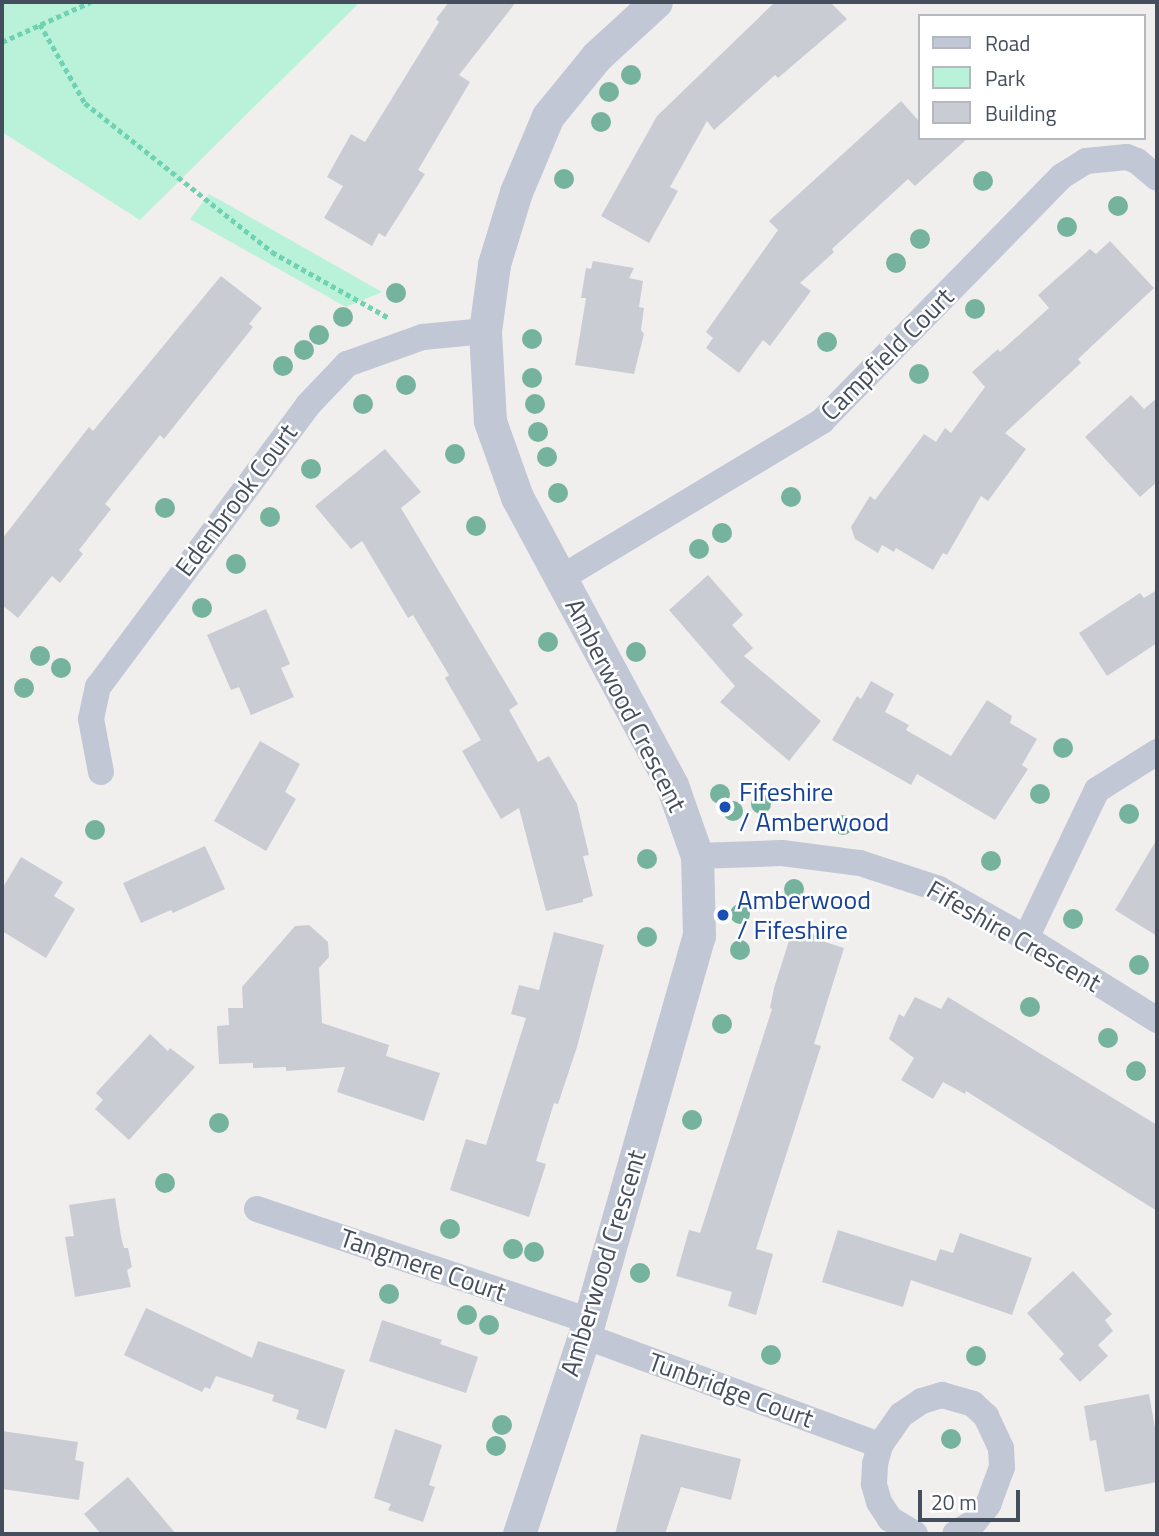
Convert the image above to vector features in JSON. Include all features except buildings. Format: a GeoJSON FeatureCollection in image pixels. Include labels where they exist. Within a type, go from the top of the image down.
{"type":"FeatureCollection","features":[{"type":"Feature","properties":{"kind":"street","name":"Amberwood Crescent"},"geometry":{"type":"LineString","coordinates":[[519,1534],[586,1328],[699,936],[697,856],[672,785],[517,497],[490,421],[485,331],[494,264],[516,192],[548,116],[597,56],[656,2]]}},
{"type":"Feature","properties":{"kind":"street","name":"Campfield Court"},"geometry":{"type":"LineString","coordinates":[[561,578],[822,421],[1062,176],[1086,161],[1127,157],[1137,161],[1157,178]]}},
{"type":"Feature","properties":{"kind":"street","name":"Edenbrook Court"},"geometry":{"type":"LineString","coordinates":[[101,772],[92,719],[98,687],[308,405],[347,364],[423,337],[485,331]]}},
{"type":"Feature","properties":{"kind":"street"},"geometry":{"type":"LineString","coordinates":[[1026,938],[1097,790],[1157,752]]}},
{"type":"Feature","properties":{"kind":"street","name":"Fifeshire Crescent"},"geometry":{"type":"LineString","coordinates":[[697,856],[782,853],[860,863],[939,889],[1026,938],[1157,1020]]}},
{"type":"Feature","properties":{"kind":"street","name":"Tangmere Court"},"geometry":{"type":"LineString","coordinates":[[257,1209],[586,1328]]}},
{"type":"Feature","properties":{"kind":"street","name":"Tunbridge Court"},"geometry":{"type":"LineString","coordinates":[[586,1328],[880,1445]]}},
{"type":"Feature","properties":{"kind":"street"},"geometry":{"type":"LineString","coordinates":[[915,1534],[890,1518],[879,1502],[874,1484],[875,1464],[880,1445],[901,1415],[922,1401],[942,1395],[973,1404],[986,1416],[1001,1448],[1002,1467],[988,1505],[974,1522],[955,1534]]}},
{"type":"Feature","properties":{"kind":"path"},"geometry":{"type":"LineString","coordinates":[[2,42],[90,2]]}},
{"type":"Feature","properties":{"kind":"path"},"geometry":{"type":"LineString","coordinates":[[40,24],[85,103],[152,158],[272,252],[423,337]]}},
{"type":"Feature","properties":{"kind":"green space"},"geometry":{"type":"Polygon","coordinates":[[[2,2],[360,2],[140,220],[2,132],[2,2]]]}},
{"type":"Feature","properties":{"kind":"green space"},"geometry":{"type":"Polygon","coordinates":[[[209,194],[382,292],[346,307],[190,219],[209,194]]]}},
{"type":"Feature","properties":{"kind":"place","name":"Fifeshire / Amberwood"},"geometry":{"type":"Point","coordinates":[725,807]}},
{"type":"Feature","properties":{"kind":"place","name":"Amberwood / Fifeshire"},"geometry":{"type":"Point","coordinates":[723,915]}}]}
